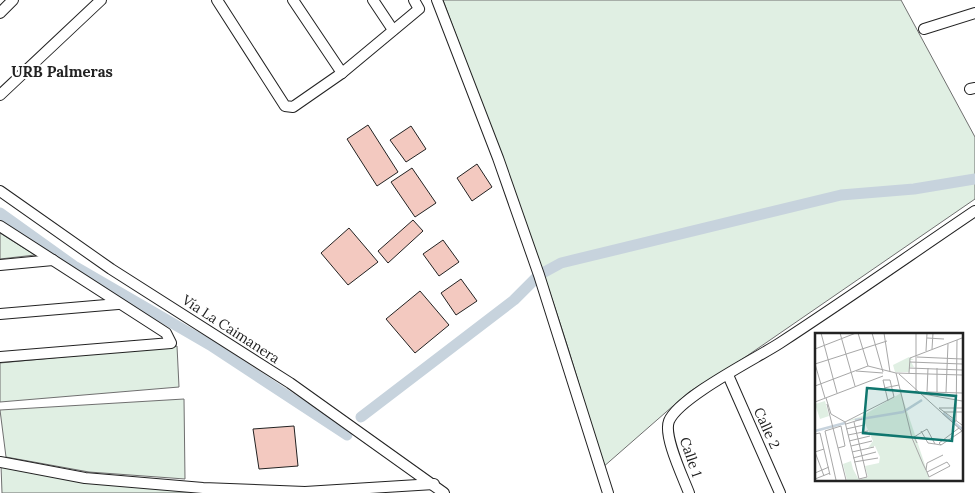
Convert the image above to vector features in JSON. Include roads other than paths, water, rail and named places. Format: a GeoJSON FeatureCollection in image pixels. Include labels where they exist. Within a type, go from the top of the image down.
{"type":"FeatureCollection","features":[{"type":"Feature","properties":{"kind":"street"},"geometry":{"type":"LineString","coordinates":[[0,13],[13,0]]}},
{"type":"Feature","properties":{"kind":"street"},"geometry":{"type":"LineString","coordinates":[[0,95],[101,0]]}},
{"type":"Feature","properties":{"kind":"street"},"geometry":{"type":"LineString","coordinates":[[217,0],[285,106],[293,107],[342,73],[420,9],[414,0]]}},
{"type":"Feature","properties":{"kind":"street"},"geometry":{"type":"LineString","coordinates":[[293,0],[342,73]]}},
{"type":"Feature","properties":{"kind":"street"},"geometry":{"type":"LineString","coordinates":[[373,0],[393,30]]}},
{"type":"Feature","properties":{"kind":"street"},"geometry":{"type":"LineString","coordinates":[[437,0],[498,158],[539,275],[608,493]]}},
{"type":"Feature","properties":{"kind":"street"},"geometry":{"type":"LineString","coordinates":[[924,30],[975,13]]}},
{"type":"Feature","properties":{"kind":"street","name":"Vía La Caimanera"},"geometry":{"type":"LineString","coordinates":[[3,197],[290,383],[434,484],[443,493]]}},
{"type":"Feature","properties":{"kind":"street"},"geometry":{"type":"LineString","coordinates":[[728,375],[779,343],[975,211]]}},
{"type":"Feature","properties":{"kind":"street"},"geometry":{"type":"LineString","coordinates":[[0,226],[118,304],[166,333],[172,343],[0,357]]}},
{"type":"Feature","properties":{"kind":"street"},"geometry":{"type":"LineString","coordinates":[[0,265],[52,260]]}},
{"type":"Feature","properties":{"kind":"street"},"geometry":{"type":"LineString","coordinates":[[0,314],[118,304]]}},
{"type":"Feature","properties":{"kind":"street","name":"Calle 1"},"geometry":{"type":"LineString","coordinates":[[689,493],[669,437],[670,420],[682,406],[728,375]]}},
{"type":"Feature","properties":{"kind":"street","name":"Calle 2"},"geometry":{"type":"LineString","coordinates":[[728,375],[780,493]]}},
{"type":"Feature","properties":{"kind":"street"},"geometry":{"type":"LineString","coordinates":[[0,462],[85,478],[204,488],[305,492],[434,484]]}},
{"type":"Feature","properties":{"kind":"waterway"},"geometry":{"type":"LineString","coordinates":[[361,417],[514,300],[539,275],[561,263],[841,195],[914,189],[975,179]]}},
{"type":"Feature","properties":{"kind":"waterway"},"geometry":{"type":"LineString","coordinates":[[0,213],[74,266],[210,345],[347,435]]}},
{"type":"Feature","properties":{"kind":"district","name":"URB Palmeras"},"geometry":{"type":"Point","coordinates":[62,72]}}]}
